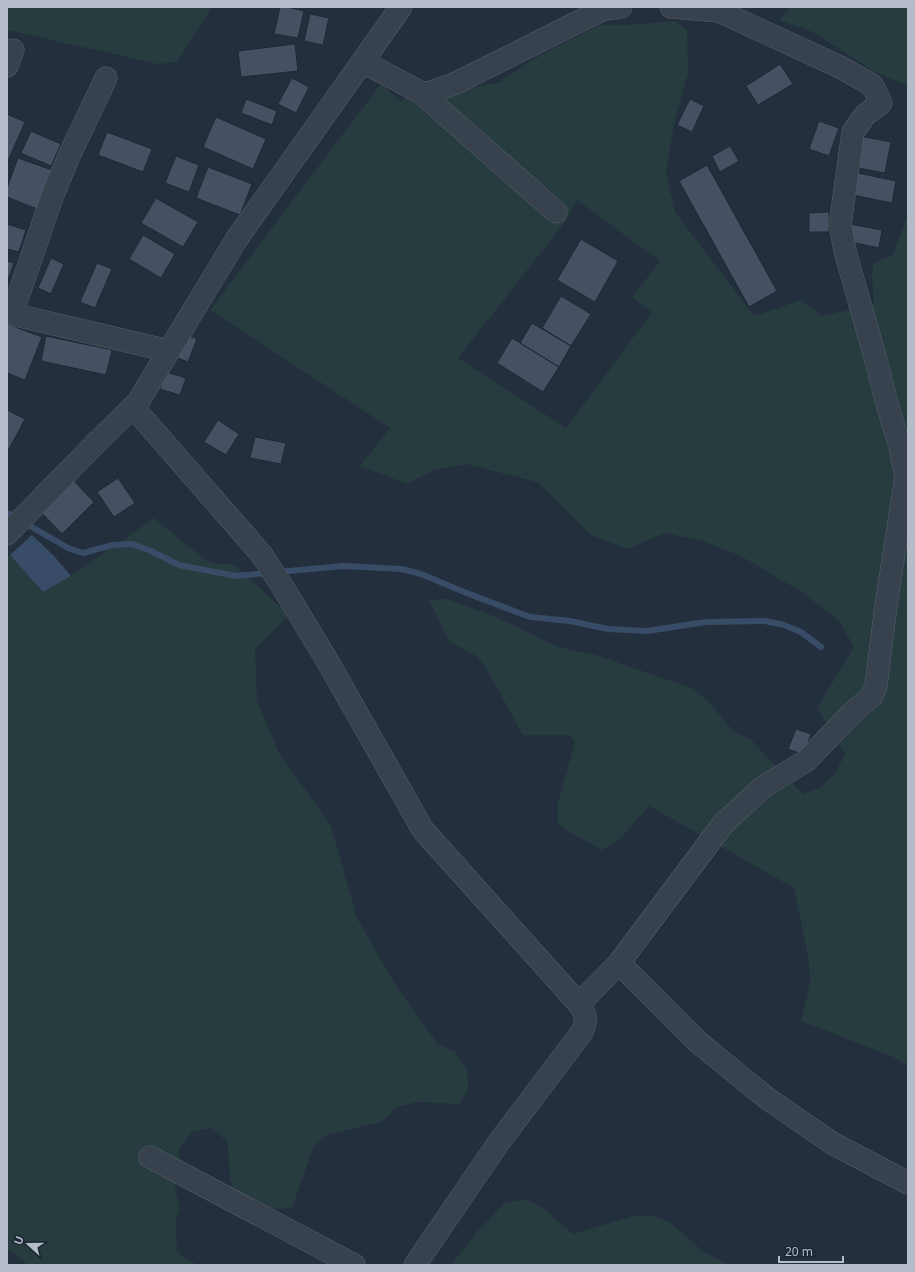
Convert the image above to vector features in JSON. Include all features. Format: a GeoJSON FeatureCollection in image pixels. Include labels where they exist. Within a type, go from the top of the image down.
{"type":"FeatureCollection","features":[{"type":"Feature","properties":{"kind":"street"},"geometry":{"type":"LineString","coordinates":[[10,531],[138,402],[236,240],[401,7]]}},
{"type":"Feature","properties":{"kind":"street"},"geometry":{"type":"LineString","coordinates":[[420,92],[428,92],[456,83],[602,10],[621,7]]}},
{"type":"Feature","properties":{"kind":"street"},"geometry":{"type":"LineString","coordinates":[[579,1004],[619,963],[723,824],[763,787],[806,761],[852,713],[872,696],[876,686],[886,605],[906,477],[900,447],[846,255],[840,225],[853,132],[865,115],[881,103],[872,85],[842,68],[719,11],[671,7]]}},
{"type":"Feature","properties":{"kind":"street"},"geometry":{"type":"LineString","coordinates":[[363,62],[420,92],[556,212]]}},
{"type":"Feature","properties":{"kind":"street"},"geometry":{"type":"LineString","coordinates":[[106,78],[69,156],[52,197],[9,314],[169,351]]}},
{"type":"Feature","properties":{"kind":"street"},"geometry":{"type":"LineString","coordinates":[[133,407],[262,555],[328,662],[423,830],[579,1004],[584,1012],[586,1022],[582,1032],[499,1142],[415,1265]]}},
{"type":"Feature","properties":{"kind":"street"},"geometry":{"type":"LineString","coordinates":[[619,963],[698,1042],[768,1099],[832,1142],[908,1182]]}},
{"type":"Feature","properties":{"kind":"street"},"geometry":{"type":"LineString","coordinates":[[150,1157],[354,1265]]}},
{"type":"Feature","properties":{"kind":"green space"},"geometry":{"type":"Polygon","coordinates":[[[7,7],[212,7],[177,62],[158,64],[7,30],[7,7]]]}},
{"type":"Feature","properties":{"kind":"green space"},"geometry":{"type":"Polygon","coordinates":[[[791,7],[908,7],[908,86],[873,71],[813,32],[779,20],[791,7]]]}},
{"type":"Feature","properties":{"kind":"green space"},"geometry":{"type":"Polygon","coordinates":[[[676,21],[687,31],[688,72],[674,125],[666,172],[675,212],[754,316],[801,300],[822,316],[874,304],[872,274],[874,263],[893,255],[908,214],[908,1066],[891,1056],[801,1021],[810,983],[809,961],[794,888],[649,806],[621,838],[602,850],[566,830],[558,823],[558,802],[575,742],[569,735],[523,735],[483,663],[476,656],[449,641],[429,600],[447,599],[496,617],[558,647],[596,655],[694,689],[709,702],[733,731],[751,740],[803,794],[821,787],[835,773],[845,754],[817,708],[854,647],[839,621],[805,594],[739,555],[702,541],[665,533],[628,549],[591,535],[537,482],[466,464],[432,471],[407,484],[360,466],[390,428],[210,310],[381,84],[402,102],[407,91],[450,93],[500,82],[532,60],[599,25],[629,25],[676,21]],[[577,200],[565,222],[458,358],[566,428],[652,312],[632,298],[660,261],[577,200]]]}},
{"type":"Feature","properties":{"kind":"green space"},"geometry":{"type":"Polygon","coordinates":[[[154,518],[204,559],[213,563],[235,565],[289,615],[255,649],[257,700],[279,753],[331,826],[357,918],[398,989],[438,1044],[455,1052],[466,1067],[469,1088],[459,1104],[417,1102],[397,1107],[381,1122],[326,1135],[313,1148],[292,1208],[254,1210],[238,1200],[231,1183],[227,1141],[211,1128],[192,1132],[180,1148],[175,1189],[180,1209],[176,1220],[177,1252],[197,1265],[28,1265],[7,1248],[7,558],[10,555],[44,592],[71,576],[154,518]]]}},
{"type":"Feature","properties":{"kind":"green space"},"geometry":{"type":"Polygon","coordinates":[[[526,1199],[543,1208],[573,1234],[633,1216],[652,1216],[671,1223],[701,1250],[728,1265],[451,1265],[476,1233],[505,1203],[526,1199]]]}},
{"type":"Feature","properties":{"kind":"water"},"geometry":{"type":"Polygon","coordinates":[[[32,535],[54,556],[71,576],[43,592],[10,555],[32,535]]]}},
{"type":"Feature","properties":{"kind":"building"},"geometry":{"type":"Polygon","coordinates":[[[280,7],[304,11],[298,38],[274,34],[280,7]]]}},
{"type":"Feature","properties":{"kind":"building"},"geometry":{"type":"Polygon","coordinates":[[[310,14],[329,18],[323,45],[304,41],[310,14]]]}},
{"type":"Feature","properties":{"kind":"building"},"geometry":{"type":"Polygon","coordinates":[[[295,44],[298,71],[241,77],[238,51],[295,44]]]}},
{"type":"Feature","properties":{"kind":"building"},"geometry":{"type":"Polygon","coordinates":[[[780,64],[793,84],[758,105],[746,86],[780,64]]]}},
{"type":"Feature","properties":{"kind":"building"},"geometry":{"type":"Polygon","coordinates":[[[292,78],[309,87],[296,113],[278,104],[292,78]]]}},
{"type":"Feature","properties":{"kind":"building"},"geometry":{"type":"Polygon","coordinates":[[[246,99],[277,111],[272,125],[241,113],[246,99]]]}},
{"type":"Feature","properties":{"kind":"building"},"geometry":{"type":"Polygon","coordinates":[[[690,99],[704,106],[692,132],[677,125],[690,99]]]}},
{"type":"Feature","properties":{"kind":"building"},"geometry":{"type":"Polygon","coordinates":[[[7,114],[25,122],[7,163],[7,114]]]}},
{"type":"Feature","properties":{"kind":"building"},"geometry":{"type":"Polygon","coordinates":[[[216,117],[266,139],[253,169],[203,147],[216,117]]]}},
{"type":"Feature","properties":{"kind":"building"},"geometry":{"type":"Polygon","coordinates":[[[819,121],[839,128],[829,156],[809,149],[819,121]]]}},
{"type":"Feature","properties":{"kind":"building"},"geometry":{"type":"Polygon","coordinates":[[[31,131],[61,144],[51,166],[21,153],[31,131]]]}},
{"type":"Feature","properties":{"kind":"building"},"geometry":{"type":"Polygon","coordinates":[[[107,132],[152,149],[143,172],[98,155],[107,132]]]}},
{"type":"Feature","properties":{"kind":"building"},"geometry":{"type":"Polygon","coordinates":[[[860,136],[891,142],[885,173],[853,167],[860,136]]]}},
{"type":"Feature","properties":{"kind":"building"},"geometry":{"type":"Polygon","coordinates":[[[730,146],[739,161],[720,172],[712,156],[730,146]]]}},
{"type":"Feature","properties":{"kind":"building"},"geometry":{"type":"Polygon","coordinates":[[[176,156],[199,165],[189,192],[165,183],[176,156]]]}},
{"type":"Feature","properties":{"kind":"building"},"geometry":{"type":"Polygon","coordinates":[[[18,158],[52,170],[37,209],[7,197],[7,188],[18,158]]]}},
{"type":"Feature","properties":{"kind":"building"},"geometry":{"type":"Polygon","coordinates":[[[707,165],[777,291],[749,307],[679,181],[707,165]]]}},
{"type":"Feature","properties":{"kind":"building"},"geometry":{"type":"Polygon","coordinates":[[[208,167],[252,184],[240,215],[196,198],[208,167]]]}},
{"type":"Feature","properties":{"kind":"building"},"geometry":{"type":"Polygon","coordinates":[[[853,172],[896,181],[892,203],[848,194],[853,172]]]}},
{"type":"Feature","properties":{"kind":"building"},"geometry":{"type":"Polygon","coordinates":[[[156,198],[198,222],[183,247],[141,223],[156,198]]]}},
{"type":"Feature","properties":{"kind":"building"},"geometry":{"type":"Polygon","coordinates":[[[829,212],[829,232],[809,232],[809,213],[829,212]]]}},
{"type":"Feature","properties":{"kind":"building"},"geometry":{"type":"Polygon","coordinates":[[[7,224],[26,230],[19,252],[7,249],[7,224]]]}},
{"type":"Feature","properties":{"kind":"building"},"geometry":{"type":"Polygon","coordinates":[[[850,224],[882,230],[879,248],[847,241],[850,224]]]}},
{"type":"Feature","properties":{"kind":"building"},"geometry":{"type":"Polygon","coordinates":[[[143,235],[175,254],[161,278],[129,259],[143,235]]]}},
{"type":"Feature","properties":{"kind":"building"},"geometry":{"type":"Polygon","coordinates":[[[581,239],[618,261],[595,302],[557,280],[581,239]]]}},
{"type":"Feature","properties":{"kind":"building"},"geometry":{"type":"Polygon","coordinates":[[[51,258],[64,264],[51,294],[38,288],[51,258]]]}},
{"type":"Feature","properties":{"kind":"building"},"geometry":{"type":"Polygon","coordinates":[[[7,261],[14,263],[7,282],[7,261]]]}},
{"type":"Feature","properties":{"kind":"building"},"geometry":{"type":"Polygon","coordinates":[[[97,263],[112,269],[95,308],[80,302],[97,263]]]}},
{"type":"Feature","properties":{"kind":"building"},"geometry":{"type":"Polygon","coordinates":[[[561,296],[591,314],[571,346],[542,328],[561,296]]]}},
{"type":"Feature","properties":{"kind":"building"},"geometry":{"type":"Polygon","coordinates":[[[532,323],[571,346],[559,367],[520,343],[532,323]]]}},
{"type":"Feature","properties":{"kind":"building"},"geometry":{"type":"Polygon","coordinates":[[[7,324],[42,337],[25,380],[7,373],[7,324]]]}},
{"type":"Feature","properties":{"kind":"building"},"geometry":{"type":"Polygon","coordinates":[[[182,333],[197,339],[188,362],[173,356],[182,333]]]}},
{"type":"Feature","properties":{"kind":"building"},"geometry":{"type":"Polygon","coordinates":[[[46,336],[112,350],[106,375],[41,361],[46,336]]]}},
{"type":"Feature","properties":{"kind":"building"},"geometry":{"type":"Polygon","coordinates":[[[512,338],[559,367],[543,392],[497,363],[512,338]]]}},
{"type":"Feature","properties":{"kind":"building"},"geometry":{"type":"Polygon","coordinates":[[[166,372],[186,378],[180,395],[160,389],[166,372]]]}},
{"type":"Feature","properties":{"kind":"building"},"geometry":{"type":"Polygon","coordinates":[[[7,410],[25,419],[8,451],[7,451],[7,410]]]}},
{"type":"Feature","properties":{"kind":"building"},"geometry":{"type":"Polygon","coordinates":[[[218,420],[239,434],[226,455],[204,442],[218,420]]]}},
{"type":"Feature","properties":{"kind":"building"},"geometry":{"type":"Polygon","coordinates":[[[255,437],[286,443],[281,464],[250,458],[255,437]]]}},
{"type":"Feature","properties":{"kind":"building"},"geometry":{"type":"Polygon","coordinates":[[[118,478],[135,503],[114,517],[97,492],[118,478]]]}},
{"type":"Feature","properties":{"kind":"building"},"geometry":{"type":"Polygon","coordinates":[[[73,480],[94,502],[62,534],[41,512],[73,480]]]}},
{"type":"Feature","properties":{"kind":"building"},"geometry":{"type":"Polygon","coordinates":[[[796,729],[811,734],[804,755],[788,749],[796,729]]]}},
{"type":"Feature","properties":{"kind":"waterway"},"geometry":{"type":"LineString","coordinates":[[7,513],[17,518]]}},
{"type":"Feature","properties":{"kind":"waterway"},"geometry":{"type":"LineString","coordinates":[[25,523],[68,548],[83,553],[113,545],[132,544],[151,551],[179,565],[236,576],[267,573]]}},
{"type":"Feature","properties":{"kind":"waterway"},"geometry":{"type":"LineString","coordinates":[[278,572],[344,566],[402,569],[421,574],[530,617],[570,621],[608,629],[647,631],[706,622],[765,621],[784,625],[801,632],[821,647]]}}]}
